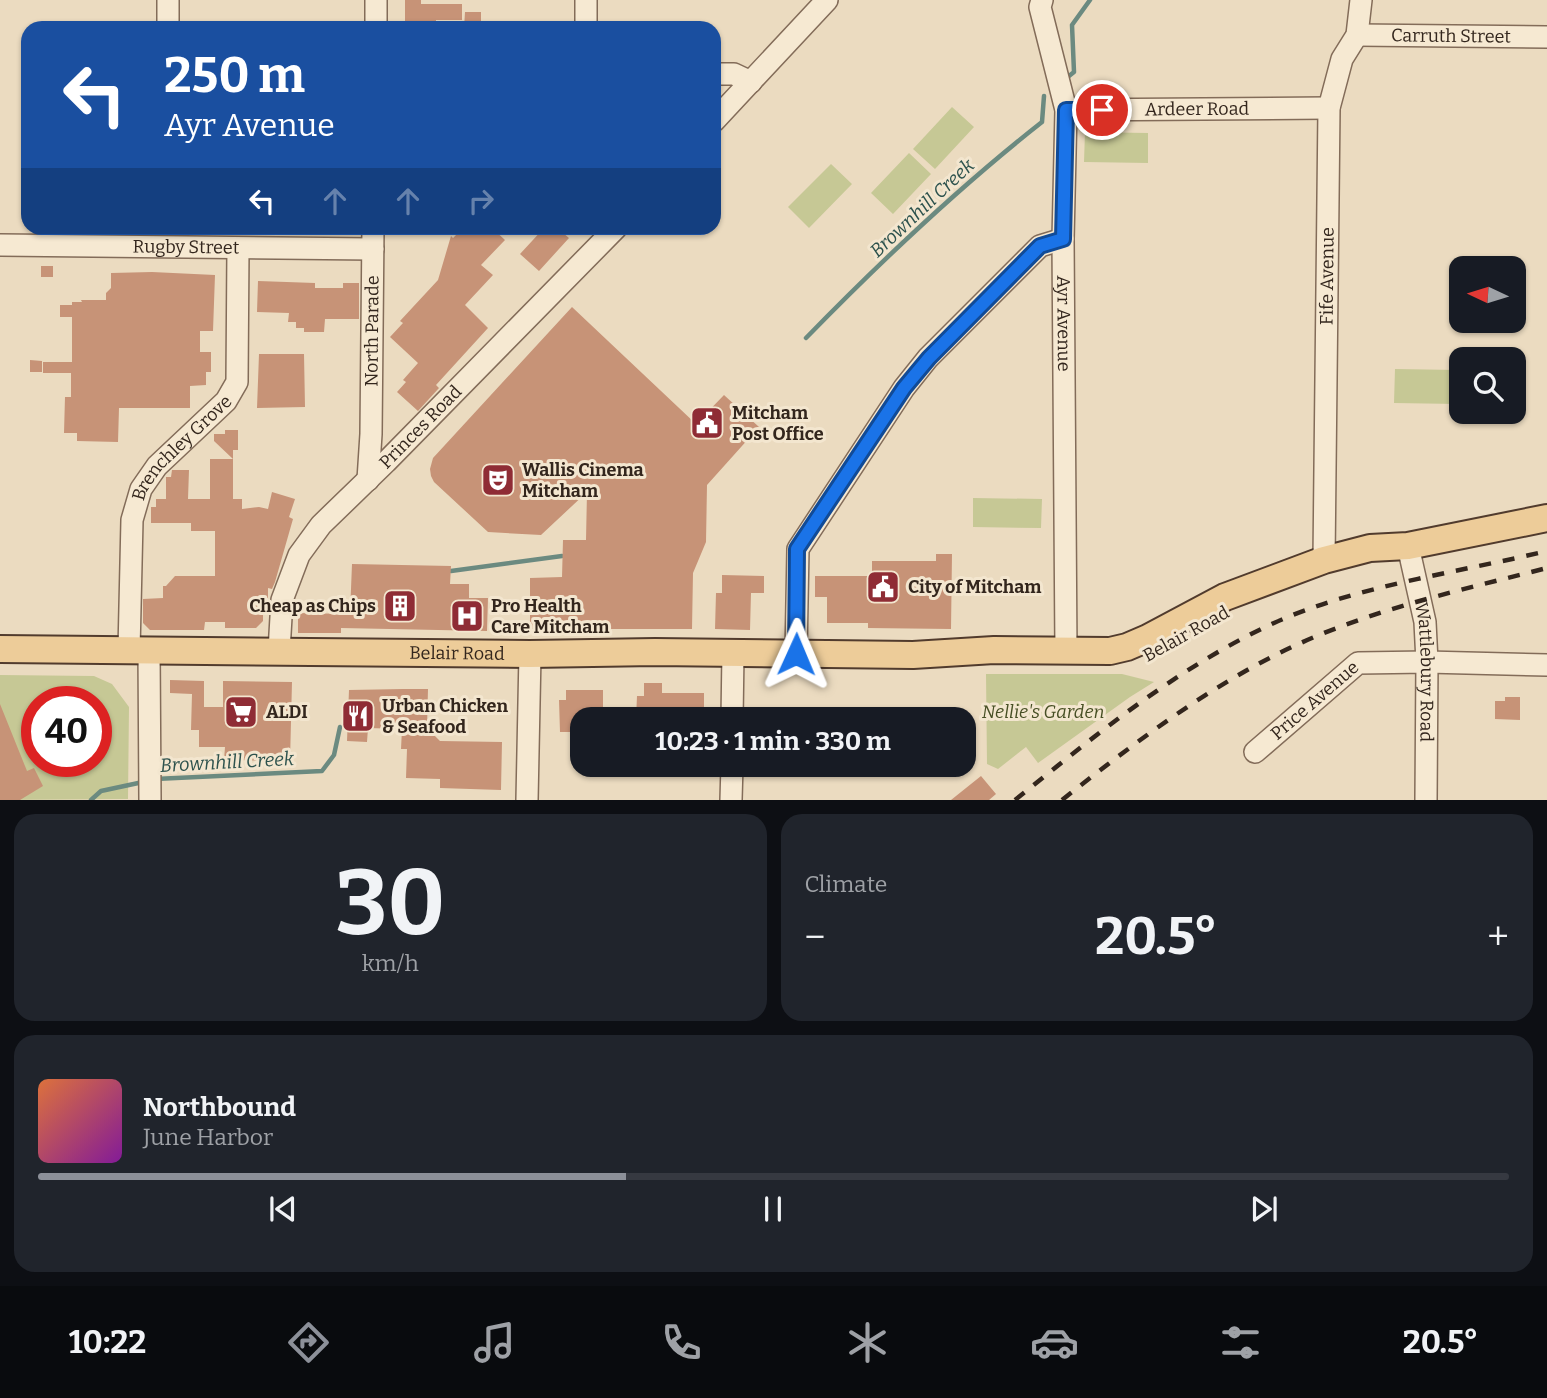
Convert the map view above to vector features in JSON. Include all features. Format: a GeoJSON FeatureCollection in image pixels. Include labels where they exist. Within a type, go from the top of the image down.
{"type":"FeatureCollection","features":[{"type":"Feature","properties":{"kind":"main road","name":"Belair Road"},"geometry":{"type":"LineString","coordinates":[[0,649],[914,656],[994,650],[1110,651],[1127,647],[1225,597],[1324,560],[1370,548],[1408,546],[1547,518]]}},
{"type":"Feature","properties":{"kind":"main road","name":"Belair Road"},"geometry":{"type":"LineString","coordinates":[[914,656],[1019,668],[1102,669],[1119,666],[1155,654],[1232,608],[1283,589],[1381,561],[1408,546]]}},
{"type":"Feature","properties":{"kind":"street"},"geometry":{"type":"LineString","coordinates":[[168,0],[168,21]]}},
{"type":"Feature","properties":{"kind":"street"},"geometry":{"type":"LineString","coordinates":[[376,0],[376,21]]}},
{"type":"Feature","properties":{"kind":"street"},"geometry":{"type":"LineString","coordinates":[[586,0],[586,21]]}},
{"type":"Feature","properties":{"kind":"street"},"geometry":{"type":"LineString","coordinates":[[721,114],[827,0]]}},
{"type":"Feature","properties":{"kind":"street","name":"Ayr Avenue"},"geometry":{"type":"LineString","coordinates":[[1042,0],[1040,7],[1064,104],[1066,652]]}},
{"type":"Feature","properties":{"kind":"street","name":"Fife Avenue"},"geometry":{"type":"LineString","coordinates":[[1324,560],[1329,108],[1342,59],[1357,35],[1362,0]]}},
{"type":"Feature","properties":{"kind":"street","name":"Carruth Street"},"geometry":{"type":"LineString","coordinates":[[1357,35],[1547,37]]}},
{"type":"Feature","properties":{"kind":"street"},"geometry":{"type":"LineString","coordinates":[[721,74],[734,74],[751,82]]}},
{"type":"Feature","properties":{"kind":"street","name":"Ardeer Road"},"geometry":{"type":"LineString","coordinates":[[1064,104],[1329,108]]}},
{"type":"Feature","properties":{"kind":"street","name":"North Parade"},"geometry":{"type":"LineString","coordinates":[[368,480],[371,436],[373,235]]}},
{"type":"Feature","properties":{"kind":"street","name":"Princes Road"},"geometry":{"type":"LineString","coordinates":[[279,651],[282,600],[299,555],[321,526],[609,235]]}},
{"type":"Feature","properties":{"kind":"street","name":"Rugby Street"},"geometry":{"type":"LineString","coordinates":[[0,246],[167,237],[238,248],[373,249]]}},
{"type":"Feature","properties":{"kind":"street"},"geometry":{"type":"LineString","coordinates":[[796,654],[797,549],[904,388],[929,358],[1040,246],[1063,239]]}},
{"type":"Feature","properties":{"kind":"street","name":"Brenchley Grove"},"geometry":{"type":"LineString","coordinates":[[150,796],[151,762],[139,650],[130,620],[132,520],[141,489],[157,466],[226,401],[237,382],[238,248]]}},
{"type":"Feature","properties":{"kind":"street"},"geometry":{"type":"LineString","coordinates":[[371,436],[383,446],[399,449]]}},
{"type":"Feature","properties":{"kind":"street","name":"Wattlebury Road"},"geometry":{"type":"LineString","coordinates":[[1408,546],[1425,622],[1426,800]]}},
{"type":"Feature","properties":{"kind":"street"},"geometry":{"type":"LineString","coordinates":[[1425,622],[1444,651],[1461,663]]}},
{"type":"Feature","properties":{"kind":"street"},"geometry":{"type":"LineString","coordinates":[[732,707],[733,653]]}},
{"type":"Feature","properties":{"kind":"street"},"geometry":{"type":"LineString","coordinates":[[527,800],[530,654]]}},
{"type":"Feature","properties":{"kind":"street","name":"Price Avenue"},"geometry":{"type":"LineString","coordinates":[[1255,752],[1358,663],[1547,666]]}},
{"type":"Feature","properties":{"kind":"street"},"geometry":{"type":"LineString","coordinates":[[731,800],[732,777]]}},
{"type":"Feature","properties":{"kind":"green space"},"geometry":{"type":"Polygon","coordinates":[[[952,107],[974,127],[935,169],[913,149],[952,107]]]}},
{"type":"Feature","properties":{"kind":"green space"},"geometry":{"type":"Polygon","coordinates":[[[1085,132],[1148,133],[1148,163],[1084,162],[1085,132]]]}},
{"type":"Feature","properties":{"kind":"green space"},"geometry":{"type":"Polygon","coordinates":[[[909,153],[931,174],[893,214],[871,193],[909,153]]]}},
{"type":"Feature","properties":{"kind":"green space"},"geometry":{"type":"Polygon","coordinates":[[[831,164],[852,184],[809,228],[788,207],[831,164]]]}},
{"type":"Feature","properties":{"kind":"green space"},"geometry":{"type":"Polygon","coordinates":[[[1395,369],[1449,370],[1449,404],[1394,403],[1395,369]]]}},
{"type":"Feature","properties":{"kind":"green space"},"geometry":{"type":"Polygon","coordinates":[[[973,498],[1042,499],[1041,528],[973,527],[973,498]]]}},
{"type":"Feature","properties":{"kind":"green space","name":"Nellie's Garden"},"geometry":{"type":"Polygon","coordinates":[[[986,674],[1122,674],[1154,682],[1038,763],[1026,747],[998,769],[987,764],[986,674]]]}},
{"type":"Feature","properties":{"kind":"green space"},"geometry":{"type":"Polygon","coordinates":[[[0,675],[94,676],[112,684],[129,707],[128,799],[0,800],[0,675]]]}},
{"type":"Feature","properties":{"kind":"building"},"geometry":{"type":"Polygon","coordinates":[[[405,0],[421,0],[421,4],[462,4],[462,20],[405,21],[405,0]]]}},
{"type":"Feature","properties":{"kind":"building"},"geometry":{"type":"Polygon","coordinates":[[[465,12],[481,12],[481,21],[464,21],[465,12]]]}},
{"type":"Feature","properties":{"kind":"building"},"geometry":{"type":"Polygon","coordinates":[[[456,235],[500,235],[505,240],[481,265],[493,275],[465,305],[488,328],[436,385],[439,388],[418,411],[397,392],[406,382],[403,380],[418,363],[390,337],[403,323],[400,321],[438,280],[451,236],[453,238],[456,235]]]}},
{"type":"Feature","properties":{"kind":"building"},"geometry":{"type":"Polygon","coordinates":[[[538,235],[565,235],[569,238],[539,271],[520,254],[538,235]]]}},
{"type":"Feature","properties":{"kind":"building"},"geometry":{"type":"Polygon","coordinates":[[[41,266],[53,266],[53,277],[41,277],[41,266]]]}},
{"type":"Feature","properties":{"kind":"building"},"geometry":{"type":"Polygon","coordinates":[[[111,273],[215,275],[213,331],[200,331],[200,352],[211,352],[211,372],[206,372],[206,385],[190,386],[190,408],[119,408],[118,442],[77,441],[77,433],[64,433],[65,397],[71,397],[71,373],[43,373],[43,362],[72,362],[72,317],[60,317],[60,305],[72,305],[72,302],[82,302],[81,300],[106,300],[106,293],[111,288],[111,273]]]}},
{"type":"Feature","properties":{"kind":"building"},"geometry":{"type":"Polygon","coordinates":[[[258,281],[315,283],[315,288],[343,288],[343,283],[359,283],[359,319],[325,319],[324,332],[304,332],[304,328],[296,328],[296,322],[288,322],[289,313],[257,312],[258,281]]]}},
{"type":"Feature","properties":{"kind":"building"},"geometry":{"type":"Polygon","coordinates":[[[572,307],[696,424],[724,395],[759,427],[707,485],[706,542],[693,573],[692,629],[530,629],[530,578],[562,577],[563,540],[586,540],[587,492],[541,535],[488,532],[434,482],[431,476],[433,458],[572,307]]]}},
{"type":"Feature","properties":{"kind":"building"},"geometry":{"type":"Polygon","coordinates":[[[259,354],[304,354],[305,407],[257,408],[259,354]]]}},
{"type":"Feature","properties":{"kind":"building"},"geometry":{"type":"Polygon","coordinates":[[[30,360],[42,361],[42,372],[30,372],[30,360]]]}},
{"type":"Feature","properties":{"kind":"building"},"geometry":{"type":"Polygon","coordinates":[[[225,430],[238,430],[238,450],[233,450],[233,459],[214,441],[214,434],[225,434],[225,430]]]}},
{"type":"Feature","properties":{"kind":"building"},"geometry":{"type":"Polygon","coordinates":[[[210,459],[233,459],[233,499],[242,499],[242,509],[268,509],[272,492],[295,499],[289,517],[293,519],[275,582],[272,589],[268,588],[268,598],[263,598],[263,621],[256,628],[225,628],[225,622],[205,622],[204,630],[150,630],[143,623],[143,599],[163,598],[163,586],[175,576],[215,576],[215,531],[191,531],[191,523],[151,523],[151,507],[156,507],[156,499],[166,499],[166,477],[171,477],[172,470],[189,470],[188,499],[210,499],[210,459]]]}},
{"type":"Feature","properties":{"kind":"building","name":"City of Mitcham"},"geometry":{"type":"Polygon","coordinates":[[[936,554],[952,554],[951,629],[868,628],[868,623],[827,623],[827,597],[815,597],[815,576],[872,576],[872,561],[936,561],[936,554]]]}},
{"type":"Feature","properties":{"kind":"building","name":"Cheap as Chips"},"geometry":{"type":"Polygon","coordinates":[[[352,564],[451,566],[450,584],[469,584],[469,598],[488,598],[487,631],[341,628],[341,633],[298,633],[298,613],[350,614],[352,564]]]}},
{"type":"Feature","properties":{"kind":"building"},"geometry":{"type":"Polygon","coordinates":[[[722,575],[764,576],[764,593],[751,593],[750,630],[715,629],[716,593],[722,593],[722,575]]]}},
{"type":"Feature","properties":{"kind":"building","name":"ALDI"},"geometry":{"type":"Polygon","coordinates":[[[170,680],[204,681],[204,707],[223,707],[223,681],[292,682],[290,761],[224,760],[225,747],[199,747],[199,730],[191,730],[192,694],[170,693],[170,680]]]}},
{"type":"Feature","properties":{"kind":"building"},"geometry":{"type":"Polygon","coordinates":[[[644,683],[662,683],[662,693],[704,693],[704,707],[637,707],[637,696],[644,696],[644,683]]]}},
{"type":"Feature","properties":{"kind":"building"},"geometry":{"type":"Polygon","coordinates":[[[428,689],[427,728],[440,741],[502,742],[501,790],[440,788],[440,779],[406,778],[407,749],[401,749],[402,729],[368,728],[367,742],[347,741],[349,690],[428,689]]]}},
{"type":"Feature","properties":{"kind":"building"},"geometry":{"type":"Polygon","coordinates":[[[566,690],[603,690],[603,707],[570,707],[570,732],[560,732],[559,700],[566,700],[566,690]]]}},
{"type":"Feature","properties":{"kind":"building"},"geometry":{"type":"Polygon","coordinates":[[[1505,697],[1520,697],[1520,720],[1495,719],[1495,701],[1505,701],[1505,697]]]}},
{"type":"Feature","properties":{"kind":"building"},"geometry":{"type":"Polygon","coordinates":[[[0,704],[21,756],[21,777],[38,777],[43,786],[20,800],[0,800],[0,704]]]}},
{"type":"Feature","properties":{"kind":"building"},"geometry":{"type":"Polygon","coordinates":[[[981,776],[996,794],[989,800],[951,800],[981,776]]]}},
{"type":"Feature","properties":{"kind":"waterway","name":"Brownhill Creek"},"geometry":{"type":"LineString","coordinates":[[1064,80],[1074,72],[1072,25],[1090,0]]}},
{"type":"Feature","properties":{"kind":"waterway","name":"Brownhill Creek"},"geometry":{"type":"LineString","coordinates":[[806,338],[921,226],[1042,122],[1044,96]]}},
{"type":"Feature","properties":{"kind":"waterway","name":"Brownhill Creek"},"geometry":{"type":"LineString","coordinates":[[451,571],[562,556]]}},
{"type":"Feature","properties":{"kind":"waterway","name":"Brownhill Creek"},"geometry":{"type":"LineString","coordinates":[[155,779],[322,771],[334,755],[340,727]]}},
{"type":"Feature","properties":{"kind":"waterway","name":"Brownhill Creek"},"geometry":{"type":"LineString","coordinates":[[91,800],[101,791],[143,782]]}},
{"type":"Feature","properties":{"kind":"railway"},"geometry":{"type":"LineString","coordinates":[[1015,800],[1171,681],[1274,623],[1305,610],[1373,589],[1547,551]]}},
{"type":"Feature","properties":{"kind":"railway"},"geometry":{"type":"LineString","coordinates":[[1062,800],[1159,726],[1263,661],[1337,628],[1389,610],[1547,568]]}},
{"type":"Feature","properties":{"kind":"place","name":"Mitcham Post Office"},"geometry":{"type":"Point","coordinates":[707,423]}},
{"type":"Feature","properties":{"kind":"place","name":"Wallis Cinema Mitcham"},"geometry":{"type":"Point","coordinates":[498,480]}},
{"type":"Feature","properties":{"kind":"place","name":"City of Mitcham"},"geometry":{"type":"Point","coordinates":[883,587]}},
{"type":"Feature","properties":{"kind":"place","name":"Cheap as Chips"},"geometry":{"type":"Point","coordinates":[400,606]}},
{"type":"Feature","properties":{"kind":"place","name":"Pro Health Care Mitcham"},"geometry":{"type":"Point","coordinates":[467,616]}},
{"type":"Feature","properties":{"kind":"place","name":"ALDI"},"geometry":{"type":"Point","coordinates":[241,712]}},
{"type":"Feature","properties":{"kind":"place","name":"Urban Chicken & Seafood"},"geometry":{"type":"Point","coordinates":[358,716]}},
{"type":"Feature","properties":{"kind":"route"},"geometry":{"type":"LineString","coordinates":[[796,654],[797,549],[904,388],[929,358],[1040,246],[1063,239],[1066,110],[1102,110]]}}]}
